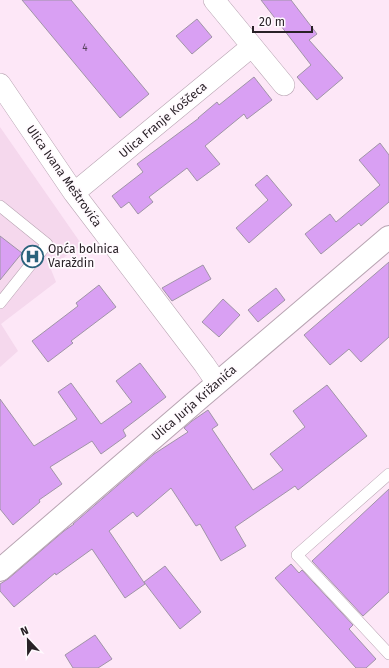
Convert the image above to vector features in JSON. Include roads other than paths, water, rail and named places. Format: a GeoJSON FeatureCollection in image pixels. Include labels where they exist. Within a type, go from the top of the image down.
{"type":"FeatureCollection","features":[{"type":"Feature","properties":{"kind":"street"},"geometry":{"type":"LineString","coordinates":[[214,0],[251,47],[284,85]]}},
{"type":"Feature","properties":{"kind":"street","name":"Ulica Franje Koščeca"},"geometry":{"type":"LineString","coordinates":[[74,193],[251,47]]}},
{"type":"Feature","properties":{"kind":"street","name":"Ulica Ivana Meštrovića"},"geometry":{"type":"LineString","coordinates":[[0,84],[74,193],[217,383]]}},
{"type":"Feature","properties":{"kind":"street","name":"Ulica Jurja Križanića"},"geometry":{"type":"LineString","coordinates":[[0,570],[389,237]]}},
{"type":"Feature","properties":{"kind":"lane"},"geometry":{"type":"LineString","coordinates":[[0,206],[47,244],[0,303]]}},
{"type":"Feature","properties":{"kind":"lane"},"geometry":{"type":"LineString","coordinates":[[389,474],[297,556],[389,654]]}},
{"type":"Feature","properties":{"kind":"place","name":"Opća bolnica Varaždin"},"geometry":{"type":"Point","coordinates":[33,256]}}]}
